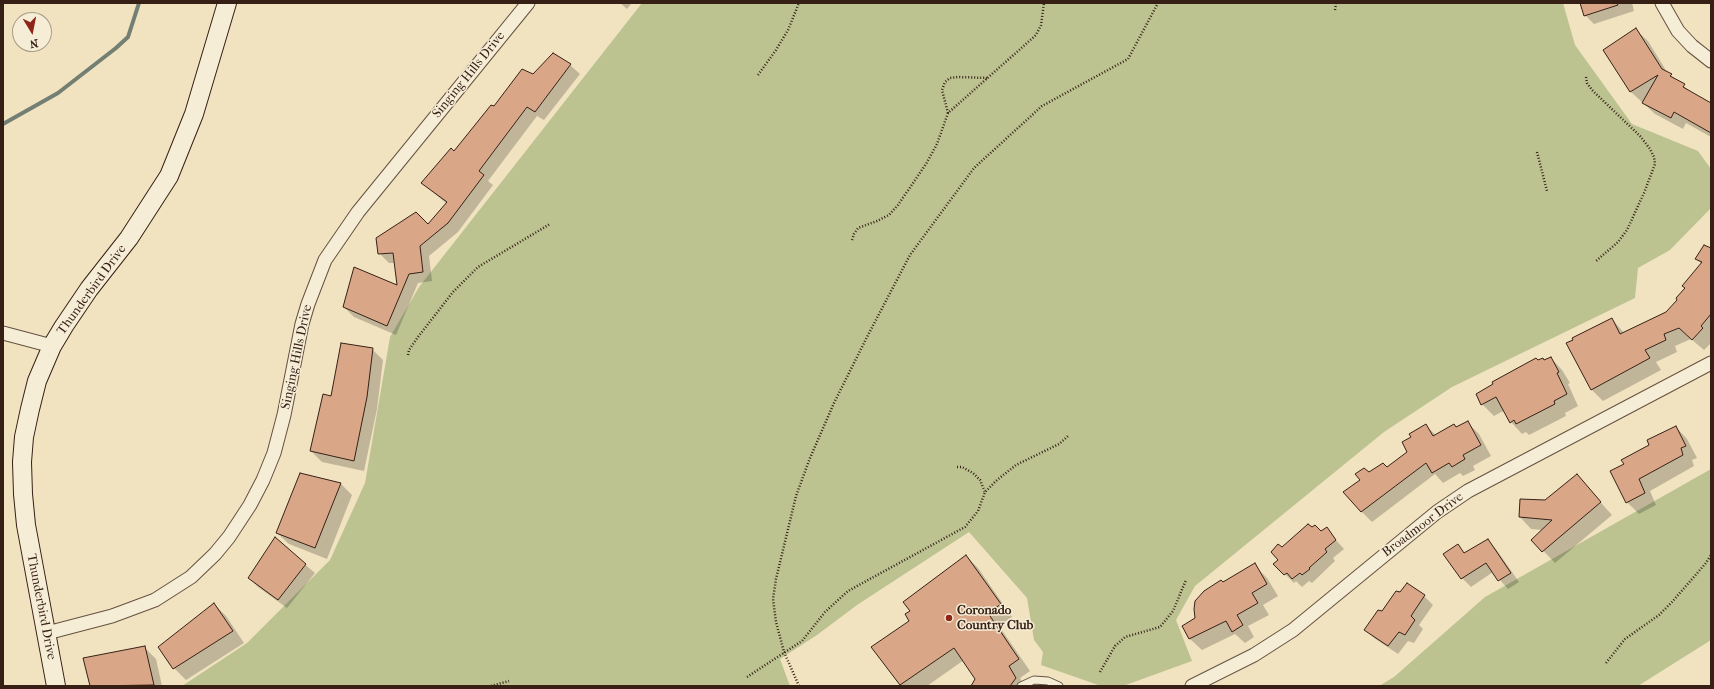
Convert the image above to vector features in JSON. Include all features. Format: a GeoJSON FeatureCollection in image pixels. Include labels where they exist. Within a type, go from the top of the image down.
{"type":"FeatureCollection","features":[{"type":"Feature","properties":{"kind":"street","name":"Thunderbird Drive"},"geometry":{"type":"LineString","coordinates":[[56,686],[26,525],[23,494],[22,462],[24,437],[30,409],[38,381],[52,346],[89,289],[129,238],[169,176],[194,114],[227,3]]}},
{"type":"Feature","properties":{"kind":"street","name":"Singing Hills Drive"},"geometry":{"type":"LineString","coordinates":[[47,633],[112,616],[155,600],[191,577],[216,554],[229,537],[250,505],[263,480],[274,453],[284,415],[302,324],[325,260],[358,212],[528,3]]}},
{"type":"Feature","properties":{"kind":"street"},"geometry":{"type":"LineString","coordinates":[[1662,3],[1678,31],[1692,46],[1711,61]]}},
{"type":"Feature","properties":{"kind":"street"},"geometry":{"type":"LineString","coordinates":[[3,333],[52,346]]}},
{"type":"Feature","properties":{"kind":"street","name":"Broadmoor Drive"},"geometry":{"type":"LineString","coordinates":[[1192,686],[1254,655],[1293,630],[1430,516],[1468,491],[1711,363]]}},
{"type":"Feature","properties":{"kind":"lane"},"geometry":{"type":"LineString","coordinates":[[1022,686],[1034,680],[1048,681],[1060,686]]}},
{"type":"Feature","properties":{"kind":"path"},"geometry":{"type":"LineString","coordinates":[[758,75],[788,30],[799,3]]}},
{"type":"Feature","properties":{"kind":"path"},"geometry":{"type":"LineString","coordinates":[[852,240],[858,228],[878,222],[889,215],[898,205],[926,164],[936,144],[948,113],[1036,35],[1041,25],[1044,3]]}},
{"type":"Feature","properties":{"kind":"path"},"geometry":{"type":"LineString","coordinates":[[799,686],[784,652],[776,622],[773,599],[780,559],[796,496],[816,443],[852,364],[910,255],[974,168],[1042,106],[1128,59],[1158,3]]}},
{"type":"Feature","properties":{"kind":"path"},"geometry":{"type":"LineString","coordinates":[[1336,3],[1336,10]]}},
{"type":"Feature","properties":{"kind":"path"},"geometry":{"type":"LineString","coordinates":[[948,113],[942,90],[945,82],[950,78],[958,77],[988,78]]}},
{"type":"Feature","properties":{"kind":"path"},"geometry":{"type":"LineString","coordinates":[[1586,77],[1587,83],[1592,90],[1640,136],[1650,149],[1654,157],[1655,164],[1627,230],[1618,242],[1596,261]]}},
{"type":"Feature","properties":{"kind":"path"},"geometry":{"type":"LineString","coordinates":[[1536,152],[1547,191]]}},
{"type":"Feature","properties":{"kind":"path"},"geometry":{"type":"LineString","coordinates":[[408,354],[418,337],[453,292],[478,267],[550,224]]}},
{"type":"Feature","properties":{"kind":"path"},"geometry":{"type":"LineString","coordinates":[[747,677],[802,641],[825,612],[848,591],[965,527],[978,511],[985,492],[996,480],[1016,465],[1059,444],[1068,436]]}},
{"type":"Feature","properties":{"kind":"path"},"geometry":{"type":"LineString","coordinates":[[957,467],[962,467],[973,473],[980,480],[985,492]]}},
{"type":"Feature","properties":{"kind":"path"},"geometry":{"type":"LineString","coordinates":[[1606,663],[1625,638],[1659,615],[1672,602],[1706,563],[1711,555]]}},
{"type":"Feature","properties":{"kind":"path"},"geometry":{"type":"LineString","coordinates":[[1100,672],[1115,646],[1125,637],[1160,627],[1173,611],[1186,580]]}},
{"type":"Feature","properties":{"kind":"path"},"geometry":{"type":"LineString","coordinates":[[491,686],[510,681]]}},
{"type":"Feature","properties":{"kind":"green space"},"geometry":{"type":"Polygon","coordinates":[[[642,3],[1563,3],[1575,45],[1632,124],[1698,151],[1711,169],[1711,208],[1670,250],[1638,268],[1635,298],[1452,387],[1384,432],[1195,586],[1176,620],[1192,661],[1123,686],[1101,686],[1041,665],[1043,652],[1034,640],[1027,598],[969,532],[857,605],[817,635],[780,659],[790,686],[182,686],[247,643],[330,560],[365,483],[390,337],[419,287],[642,3]]]}},
{"type":"Feature","properties":{"kind":"green space"},"geometry":{"type":"Polygon","coordinates":[[[1711,469],[1711,640],[1638,686],[1379,686],[1394,677],[1485,597],[1711,469]]]}},
{"type":"Feature","properties":{"kind":"building"},"geometry":{"type":"Polygon","coordinates":[[[1580,3],[1617,3],[1618,5],[1584,16],[1580,3]]]}},
{"type":"Feature","properties":{"kind":"building"},"geometry":{"type":"Polygon","coordinates":[[[1636,28],[1662,69],[1672,74],[1670,76],[1685,84],[1683,87],[1711,103],[1711,133],[1674,112],[1671,118],[1642,103],[1658,75],[1630,92],[1603,50],[1636,28]]]}},
{"type":"Feature","properties":{"kind":"building"},"geometry":{"type":"Polygon","coordinates":[[[553,53],[571,64],[535,112],[527,107],[479,171],[484,175],[448,223],[420,246],[423,272],[409,274],[387,326],[343,307],[354,267],[397,285],[393,253],[378,254],[376,238],[416,212],[428,224],[447,202],[421,183],[451,148],[454,151],[491,105],[494,106],[522,69],[533,74],[553,53]]]}},
{"type":"Feature","properties":{"kind":"building"},"geometry":{"type":"Polygon","coordinates":[[[1704,245],[1711,248],[1711,314],[1701,326],[1703,328],[1692,340],[1679,328],[1664,334],[1666,340],[1645,350],[1650,358],[1591,390],[1566,343],[1573,340],[1572,338],[1612,318],[1620,334],[1666,312],[1685,288],[1682,286],[1702,262],[1695,259],[1704,245]]]}},
{"type":"Feature","properties":{"kind":"building"},"geometry":{"type":"Polygon","coordinates":[[[341,343],[373,348],[367,397],[354,461],[310,451],[323,394],[331,396],[341,343]]]}},
{"type":"Feature","properties":{"kind":"building"},"geometry":{"type":"Polygon","coordinates":[[[1551,357],[1559,372],[1557,373],[1567,394],[1554,401],[1555,404],[1516,424],[1514,420],[1510,423],[1496,397],[1481,405],[1476,394],[1493,384],[1492,382],[1536,358],[1538,360],[1543,358],[1544,360],[1551,357]]]}},
{"type":"Feature","properties":{"kind":"building"},"geometry":{"type":"Polygon","coordinates":[[[1468,421],[1481,445],[1463,455],[1465,459],[1452,467],[1449,463],[1432,473],[1426,463],[1361,512],[1343,492],[1360,480],[1355,474],[1364,468],[1369,472],[1383,463],[1387,467],[1407,452],[1402,442],[1411,437],[1409,434],[1426,424],[1433,436],[1454,424],[1456,427],[1468,421]]]}},
{"type":"Feature","properties":{"kind":"building"},"geometry":{"type":"Polygon","coordinates":[[[1676,426],[1686,446],[1681,448],[1683,455],[1639,479],[1645,493],[1626,503],[1610,471],[1624,464],[1621,460],[1649,445],[1647,440],[1676,426]]]}},
{"type":"Feature","properties":{"kind":"building"},"geometry":{"type":"Polygon","coordinates":[[[300,473],[341,483],[315,548],[276,533],[300,473]]]}},
{"type":"Feature","properties":{"kind":"building"},"geometry":{"type":"Polygon","coordinates":[[[1577,474],[1601,502],[1542,552],[1531,540],[1552,520],[1519,517],[1520,499],[1545,500],[1577,474]]]}},
{"type":"Feature","properties":{"kind":"building"},"geometry":{"type":"Polygon","coordinates":[[[1308,524],[1312,527],[1315,525],[1321,531],[1327,527],[1336,540],[1325,549],[1327,552],[1309,568],[1310,569],[1302,575],[1300,573],[1292,579],[1287,573],[1284,575],[1273,564],[1278,560],[1271,552],[1278,544],[1282,547],[1308,524]]]}},
{"type":"Feature","properties":{"kind":"building"},"geometry":{"type":"Polygon","coordinates":[[[275,537],[306,564],[278,600],[248,578],[275,537]]]}},
{"type":"Feature","properties":{"kind":"building"},"geometry":{"type":"Polygon","coordinates":[[[1488,539],[1511,573],[1498,581],[1486,563],[1461,579],[1443,554],[1458,544],[1464,553],[1488,539]]]}},
{"type":"Feature","properties":{"kind":"building","name":"Coronado Country Club"},"geometry":{"type":"Polygon","coordinates":[[[966,555],[1001,604],[988,613],[1019,659],[1009,666],[1016,678],[1010,686],[971,686],[975,679],[954,648],[900,685],[871,647],[909,621],[905,614],[910,611],[903,602],[966,555]]]}},
{"type":"Feature","properties":{"kind":"building"},"geometry":{"type":"Polygon","coordinates":[[[1255,563],[1267,584],[1252,593],[1258,603],[1237,615],[1243,625],[1232,632],[1226,621],[1189,639],[1182,626],[1195,618],[1195,601],[1204,591],[1221,580],[1223,582],[1255,563]]]}},
{"type":"Feature","properties":{"kind":"building"},"geometry":{"type":"Polygon","coordinates":[[[1407,583],[1425,595],[1411,616],[1415,620],[1405,635],[1399,632],[1388,646],[1364,630],[1378,610],[1382,611],[1396,591],[1400,592],[1407,583]]]}},
{"type":"Feature","properties":{"kind":"building"},"geometry":{"type":"Polygon","coordinates":[[[214,603],[233,631],[173,669],[158,647],[214,603]]]}},
{"type":"Feature","properties":{"kind":"building"},"geometry":{"type":"Polygon","coordinates":[[[145,646],[154,685],[90,686],[83,658],[145,646]]]}},
{"type":"Feature","properties":{"kind":"waterway"},"geometry":{"type":"LineString","coordinates":[[3,124],[58,93],[116,48],[128,37],[139,3]]}},
{"type":"Feature","properties":{"kind":"place","name":"Coronado Country Club"},"geometry":{"type":"Point","coordinates":[949,618]}}]}
